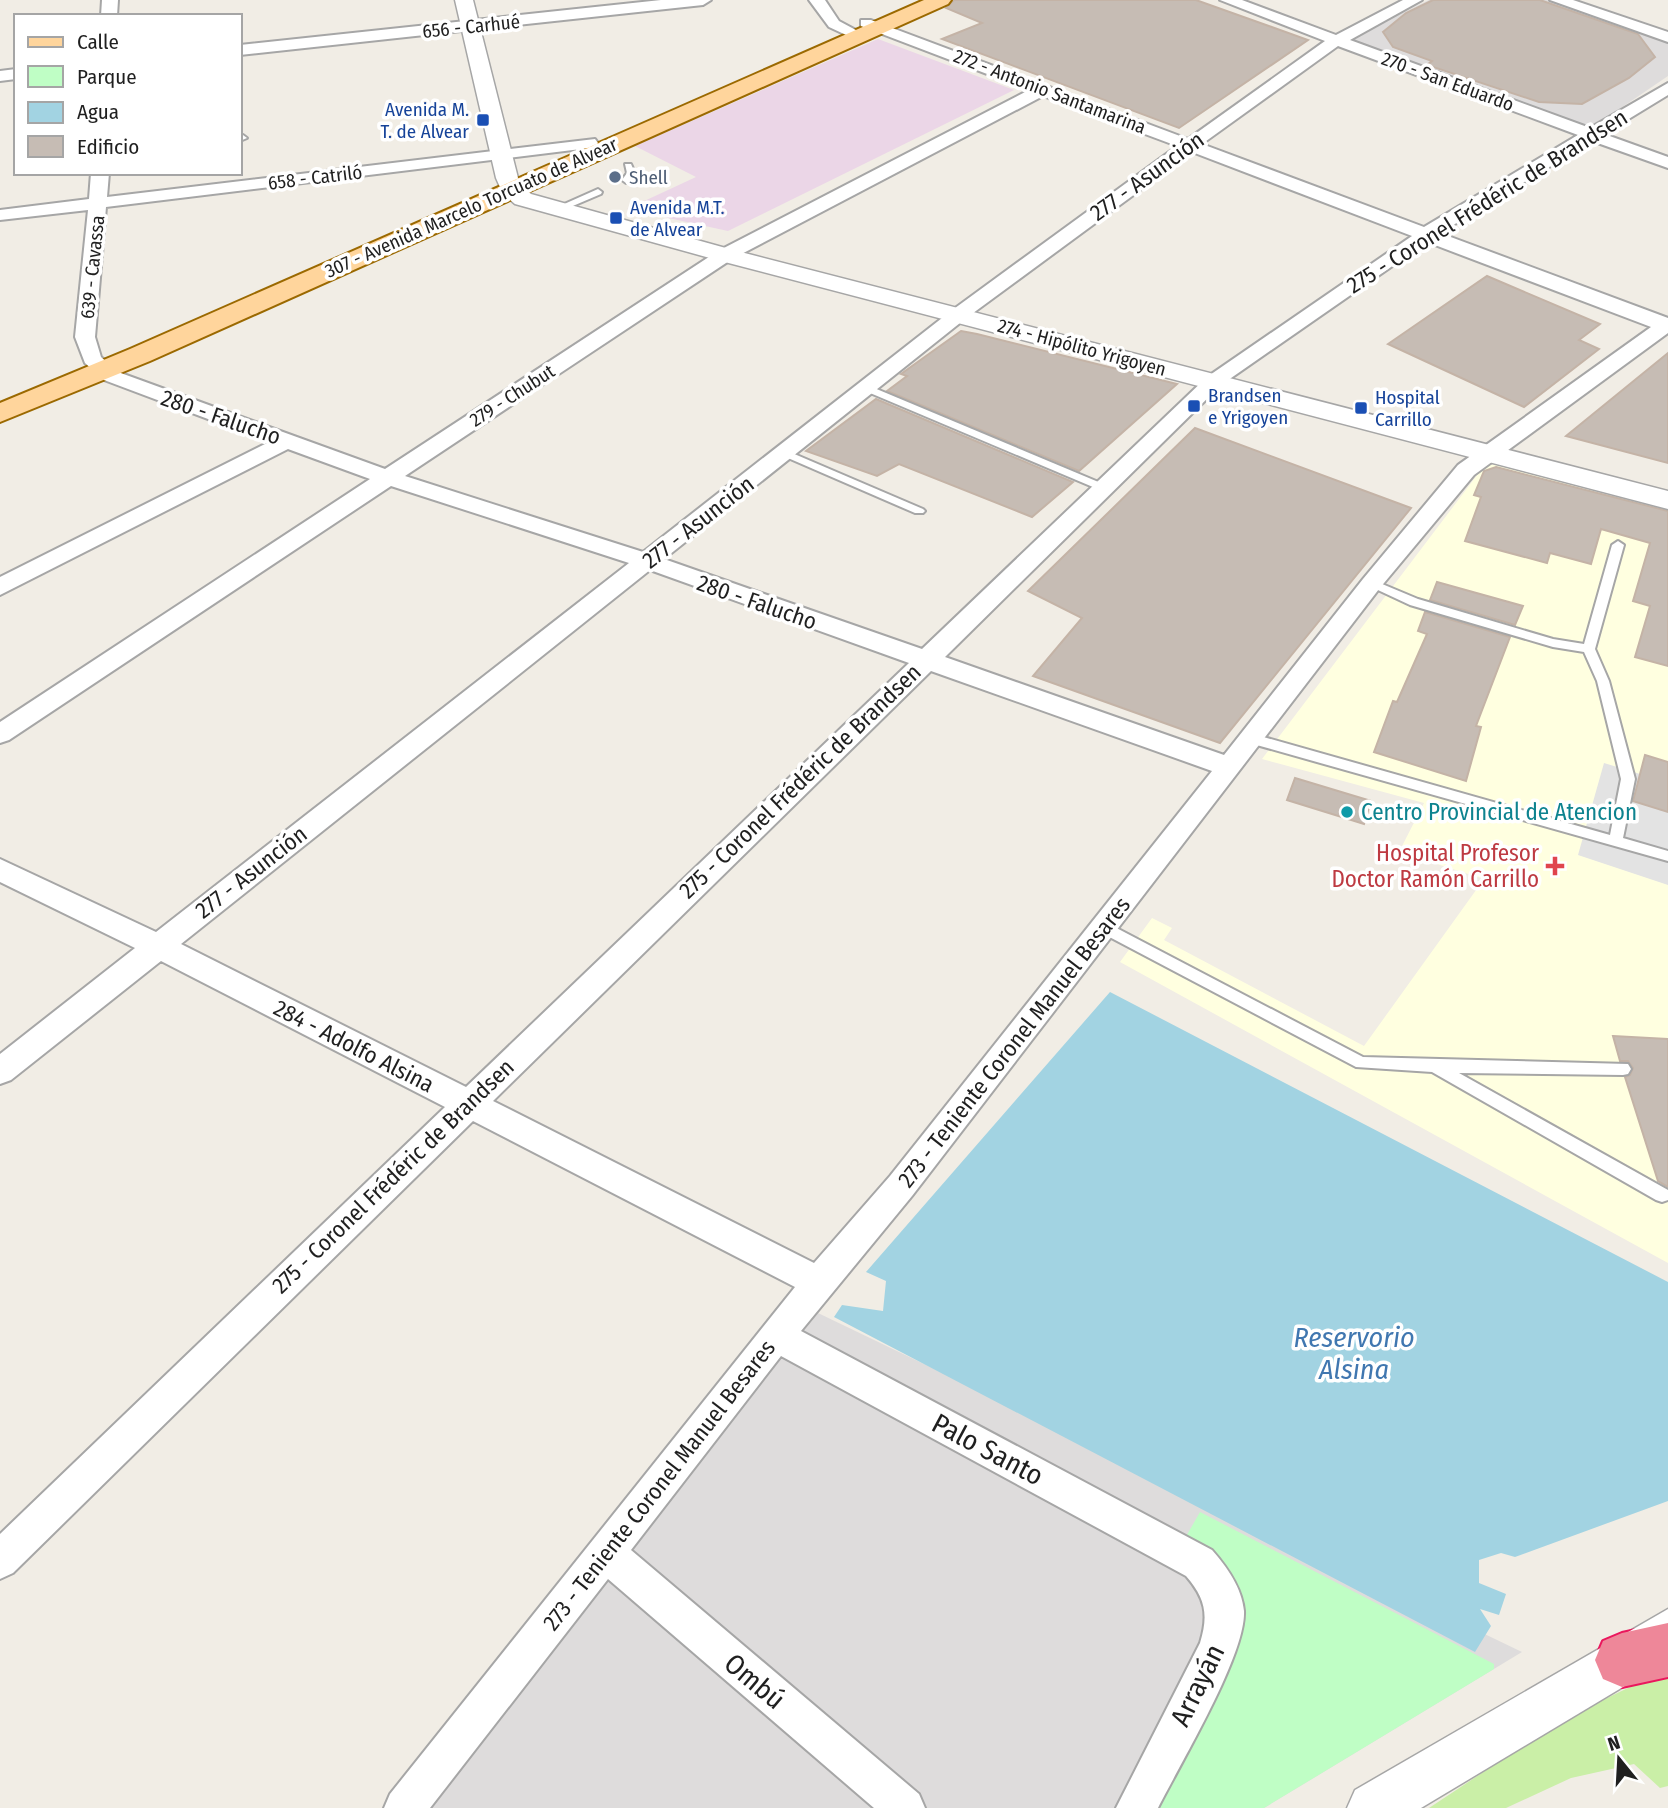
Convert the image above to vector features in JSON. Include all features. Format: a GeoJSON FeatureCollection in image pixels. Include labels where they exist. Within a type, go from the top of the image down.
{"type":"FeatureCollection","features":[{"type":"Feature","properties":{"kind":"main road","name":"307 - Avenida Marcelo Torcuato de Alvear"},"geometry":{"type":"LineString","coordinates":[[507,173],[552,177],[601,150],[863,29],[919,0]]}},
{"type":"Feature","properties":{"kind":"main road","name":"307 - Avenida Marcelo Torcuato de Alvear"},"geometry":{"type":"LineString","coordinates":[[863,29],[941,0]]}},
{"type":"Feature","properties":{"kind":"main road","name":"307 - Avenida Marcelo Torcuato de Alvear"},"geometry":{"type":"LineString","coordinates":[[0,413],[97,364],[507,173],[601,150]]}},
{"type":"Feature","properties":{"kind":"main road","name":"307 - Avenida Marcelo Torcuato de Alvear"},"geometry":{"type":"LineString","coordinates":[[0,398],[97,364]]}},
{"type":"Feature","properties":{"kind":"street"},"geometry":{"type":"LineString","coordinates":[[464,0],[507,173]]}},
{"type":"Feature","properties":{"kind":"street","name":"656 - Carhué"},"geometry":{"type":"LineString","coordinates":[[242,50],[703,0]]}},
{"type":"Feature","properties":{"kind":"street"},"geometry":{"type":"LineString","coordinates":[[817,0],[834,24],[863,29]]}},
{"type":"Feature","properties":{"kind":"street","name":"270 - San Eduardo"},"geometry":{"type":"LineString","coordinates":[[1228,0],[1668,163]]}},
{"type":"Feature","properties":{"kind":"street","name":"277 - Asunción"},"geometry":{"type":"LineString","coordinates":[[0,1071],[958,315],[1337,40],[1414,0]]}},
{"type":"Feature","properties":{"kind":"street"},"geometry":{"type":"LineString","coordinates":[[1558,0],[1668,37]]}},
{"type":"Feature","properties":{"kind":"street","name":"272 - Antonio Santamarina"},"geometry":{"type":"LineString","coordinates":[[863,29],[1044,89],[1667,325]]}},
{"type":"Feature","properties":{"kind":"street","name":"275 - Coronel Frédéric de Brandsen"},"geometry":{"type":"LineString","coordinates":[[0,1560],[1213,380],[1426,234],[1668,88]]}},
{"type":"Feature","properties":{"kind":"street","name":"279 - Chubut"},"geometry":{"type":"LineString","coordinates":[[0,734],[725,255],[1044,89]]}},
{"type":"Feature","properties":{"kind":"street","name":"658 - Catriló"},"geometry":{"type":"LineString","coordinates":[[0,215],[98,203],[507,173]]}},
{"type":"Feature","properties":{"kind":"street","name":"274 - Hipólito Yrigoyen"},"geometry":{"type":"LineString","coordinates":[[507,173],[523,199],[558,209],[725,255],[1668,500]]}},
{"type":"Feature","properties":{"kind":"street","name":"639 - Cavassa"},"geometry":{"type":"LineString","coordinates":[[97,364],[85,337],[100,175]]}},
{"type":"Feature","properties":{"kind":"street","name":"273 - Teniente Coronel Manuel Besares"},"geometry":{"type":"LineString","coordinates":[[404,1808],[819,1282],[901,1186],[1105,928],[1254,739],[1371,584],[1466,470],[1667,325]]}},
{"type":"Feature","properties":{"kind":"street","name":"280 - Falucho"},"geometry":{"type":"LineString","coordinates":[[97,364],[122,382],[388,478],[604,546],[923,661],[1230,767]]}},
{"type":"Feature","properties":{"kind":"street"},"geometry":{"type":"LineString","coordinates":[[0,587],[288,441]]}},
{"type":"Feature","properties":{"kind":"street","name":"284 - Adolfo Alsina"},"geometry":{"type":"LineString","coordinates":[[0,870],[158,946],[819,1282]]}},
{"type":"Feature","properties":{"kind":"street","name":"Palo Santo"},"geometry":{"type":"LineString","coordinates":[[776,1336],[1199,1563]]}},
{"type":"Feature","properties":{"kind":"street","name":"Ombú"},"geometry":{"type":"LineString","coordinates":[[606,1553],[905,1808]]}},
{"type":"Feature","properties":{"kind":"street","name":"Arrayán"},"geometry":{"type":"LineString","coordinates":[[1136,1808],[1218,1649],[1226,1623],[1224,1598],[1212,1577],[1199,1563]]}},
{"type":"Feature","properties":{"kind":"street"},"geometry":{"type":"LineString","coordinates":[[1373,1808],[1645,1655],[1668,1633]]}},
{"type":"Feature","properties":{"kind":"lane"},"geometry":{"type":"LineString","coordinates":[[626,180],[631,173],[628,166]]}},
{"type":"Feature","properties":{"kind":"lane"},"geometry":{"type":"LineString","coordinates":[[575,191],[585,197]]}},
{"type":"Feature","properties":{"kind":"lane"},"geometry":{"type":"LineString","coordinates":[[558,209],[598,191]]}},
{"type":"Feature","properties":{"kind":"lane"},"geometry":{"type":"LineString","coordinates":[[867,388],[1104,488]]}},
{"type":"Feature","properties":{"kind":"lane"},"geometry":{"type":"LineString","coordinates":[[785,453],[919,511]]}},
{"type":"Feature","properties":{"kind":"lane"},"geometry":{"type":"LineString","coordinates":[[1616,841],[1628,779],[1603,681],[1589,649],[1618,545]]}},
{"type":"Feature","properties":{"kind":"lane"},"geometry":{"type":"LineString","coordinates":[[1371,584],[1414,603],[1553,643],[1589,649]]}},
{"type":"Feature","properties":{"kind":"lane"},"geometry":{"type":"LineString","coordinates":[[1254,739],[1668,856]]}},
{"type":"Feature","properties":{"kind":"lane"},"geometry":{"type":"LineString","coordinates":[[1105,928],[1361,1063],[1623,1069]]}},
{"type":"Feature","properties":{"kind":"lane"},"geometry":{"type":"LineString","coordinates":[[1434,1066],[1662,1195]]}},
{"type":"Feature","properties":{"kind":"shaded area"},"geometry":{"type":"Polygon","coordinates":[[[1429,0],[1547,0],[1668,40],[1668,76],[1590,129],[1346,40],[1429,0]]]}},
{"type":"Feature","properties":{"kind":"shaded area"},"geometry":{"type":"Polygon","coordinates":[[[878,39],[1014,90],[728,231],[627,209],[696,177],[635,146],[878,39]]]}},
{"type":"Feature","properties":{"kind":"shaded area","name":"Hospital Profesor Doctor Ramón Carrillo"},"geometry":{"type":"Polygon","coordinates":[[[1497,464],[1668,512],[1668,1263],[1120,962],[1152,918],[1172,928],[1164,940],[1364,1046],[1484,879],[1399,852],[1424,803],[1262,759],[1484,466],[1497,464]]]}},
{"type":"Feature","properties":{"kind":"shaded area"},"geometry":{"type":"Polygon","coordinates":[[[1604,763],[1640,774],[1633,801],[1668,812],[1668,885],[1578,855],[1604,763]]]}},
{"type":"Feature","properties":{"kind":"shaded area"},"geometry":{"type":"Polygon","coordinates":[[[818,1313],[1522,1652],[1264,1808],[412,1808],[818,1313]]]}},
{"type":"Feature","properties":{"kind":"green space"},"geometry":{"type":"Polygon","coordinates":[[[1200,1512],[1494,1664],[1494,1669],[1264,1808],[1147,1808],[1227,1654],[1184,1540],[1200,1512]]]}},
{"type":"Feature","properties":{"kind":"green space"},"geometry":{"type":"Polygon","coordinates":[[[1668,1672],[1668,1786],[1660,1788],[1634,1764],[1571,1778],[1506,1808],[1429,1808],[1574,1715],[1668,1672]]]}},
{"type":"Feature","properties":{"kind":"water","name":"Reservorio Alsina"},"geometry":{"type":"Polygon","coordinates":[[[1110,992],[1668,1282],[1668,1501],[1515,1557],[1501,1553],[1479,1560],[1479,1583],[1506,1594],[1499,1615],[1480,1609],[1491,1626],[1475,1652],[834,1317],[842,1305],[883,1311],[886,1281],[866,1272],[1110,992]]]}},
{"type":"Feature","properties":{"kind":"building"},"geometry":{"type":"Polygon","coordinates":[[[954,0],[1196,0],[1308,40],[1179,128],[942,39],[982,23],[946,8],[954,0]]]}},
{"type":"Feature","properties":{"kind":"building"},"geometry":{"type":"Polygon","coordinates":[[[1433,0],[1540,0],[1638,34],[1655,57],[1629,78],[1582,104],[1539,102],[1427,65],[1432,61],[1393,47],[1383,32],[1406,13],[1433,0]]]}},
{"type":"Feature","properties":{"kind":"building"},"geometry":{"type":"Polygon","coordinates":[[[1487,276],[1600,324],[1579,340],[1599,349],[1524,407],[1388,344],[1487,276]]]}},
{"type":"Feature","properties":{"kind":"building"},"geometry":{"type":"Polygon","coordinates":[[[961,331],[1177,384],[1079,471],[887,391],[907,376],[901,374],[961,331]]]}},
{"type":"Feature","properties":{"kind":"building"},"geometry":{"type":"Polygon","coordinates":[[[1668,353],[1668,463],[1566,436],[1668,353]]]}},
{"type":"Feature","properties":{"kind":"building"},"geometry":{"type":"Polygon","coordinates":[[[876,399],[1073,482],[1032,517],[899,464],[877,476],[806,451],[876,399]]]}},
{"type":"Feature","properties":{"kind":"building"},"geometry":{"type":"Polygon","coordinates":[[[1195,428],[1411,508],[1220,743],[1033,676],[1082,618],[1028,591],[1195,428]]]}},
{"type":"Feature","properties":{"kind":"building"},"geometry":{"type":"Polygon","coordinates":[[[1496,467],[1668,511],[1668,666],[1635,657],[1650,606],[1633,601],[1650,543],[1601,529],[1591,564],[1550,553],[1547,563],[1465,541],[1481,497],[1474,495],[1484,471],[1496,467]]]}},
{"type":"Feature","properties":{"kind":"building"},"geometry":{"type":"Polygon","coordinates":[[[1437,582],[1523,606],[1515,625],[1430,600],[1437,582]]]}},
{"type":"Feature","properties":{"kind":"building"},"geometry":{"type":"Polygon","coordinates":[[[1425,612],[1510,637],[1476,726],[1481,727],[1466,781],[1374,752],[1393,701],[1397,702],[1427,634],[1418,631],[1425,612]]]}},
{"type":"Feature","properties":{"kind":"building"},"geometry":{"type":"Polygon","coordinates":[[[1645,755],[1668,762],[1668,812],[1633,801],[1645,755]]]}},
{"type":"Feature","properties":{"kind":"building","name":"Centro Provincial de Atencion"},"geometry":{"type":"Polygon","coordinates":[[[1295,778],[1371,801],[1364,824],[1287,800],[1295,778]]]}},
{"type":"Feature","properties":{"kind":"building"},"geometry":{"type":"Polygon","coordinates":[[[1613,1036],[1668,1039],[1668,1187],[1658,1181],[1625,1077],[1630,1075],[1633,1068],[1628,1061],[1620,1061],[1613,1036]]]}},
{"type":"Feature","properties":{"kind":"place","name":"Avenida M. T. de Alvear"},"geometry":{"type":"Point","coordinates":[483,120]}},
{"type":"Feature","properties":{"kind":"place","name":"Shell"},"geometry":{"type":"Point","coordinates":[615,177]}},
{"type":"Feature","properties":{"kind":"place","name":"Avenida M.T. de Alvear"},"geometry":{"type":"Point","coordinates":[616,218]}},
{"type":"Feature","properties":{"kind":"place","name":"Brandsen e Yrigoyen"},"geometry":{"type":"Point","coordinates":[1194,406]}},
{"type":"Feature","properties":{"kind":"place","name":"Hospital Carrillo"},"geometry":{"type":"Point","coordinates":[1361,408]}},
{"type":"Feature","properties":{"kind":"place","name":"Centro Provincial de Atencion"},"geometry":{"type":"Point","coordinates":[1347,812]}},
{"type":"Feature","properties":{"kind":"place","name":"Hospital Profesor Doctor Ramón Carrillo"},"geometry":{"type":"Point","coordinates":[1555,866]}}]}
